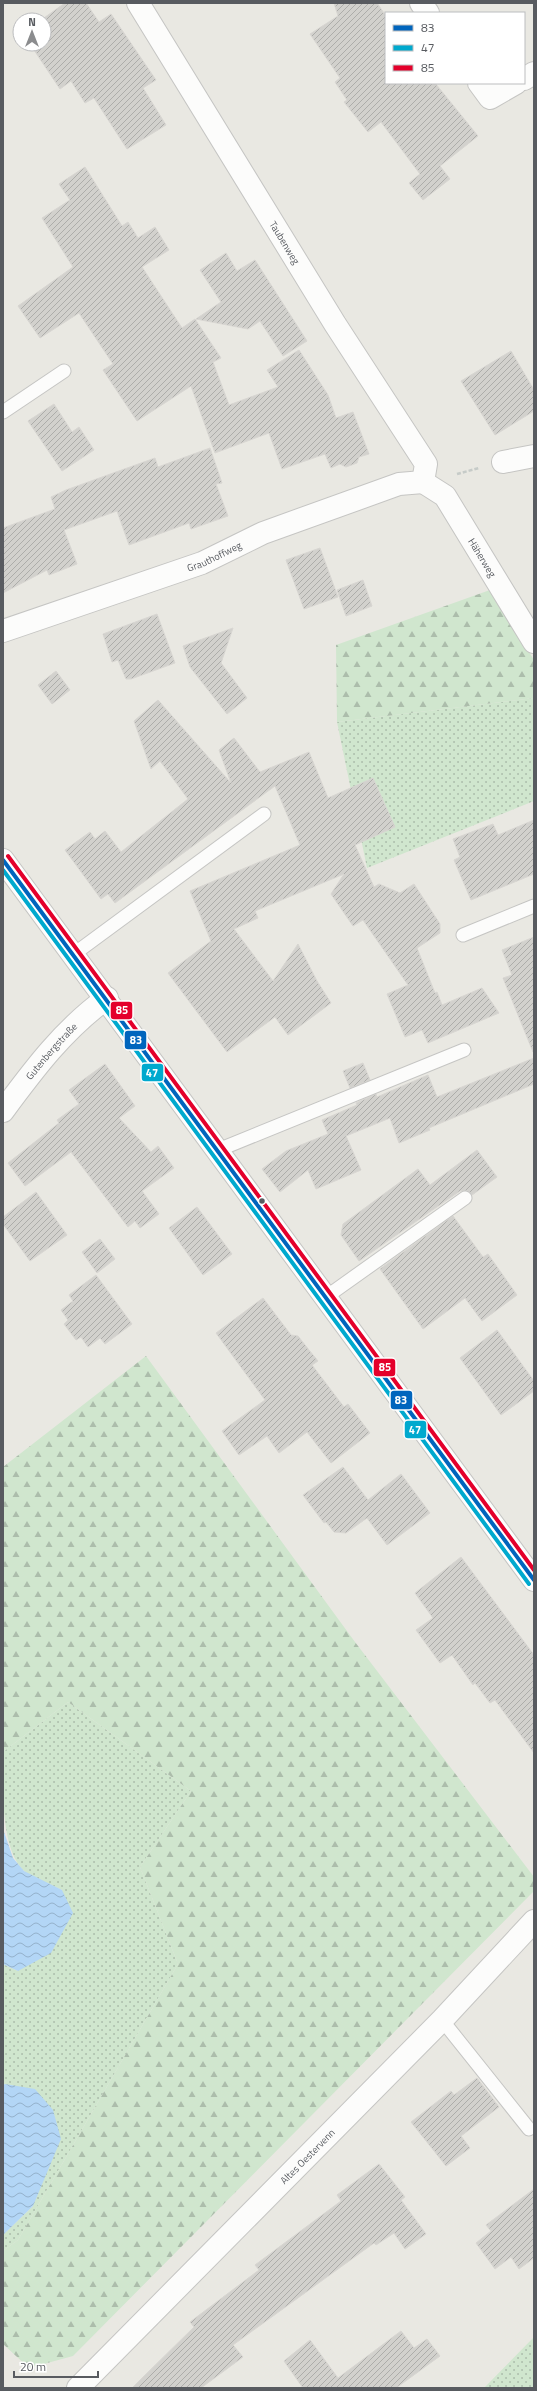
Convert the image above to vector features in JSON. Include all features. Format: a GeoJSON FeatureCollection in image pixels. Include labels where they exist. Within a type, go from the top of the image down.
{"type":"FeatureCollection","features":[{"type":"Feature","properties":{"kind":"street","name":"Taubenweg"},"geometry":{"type":"LineString","coordinates":[[138,3],[335,324],[426,464],[423,482]]}},
{"type":"Feature","properties":{"kind":"street"},"geometry":{"type":"LineString","coordinates":[[421,3],[427,12]]}},
{"type":"Feature","properties":{"kind":"street"},"geometry":{"type":"LineString","coordinates":[[525,78],[534,73]]}},
{"type":"Feature","properties":{"kind":"street"},"geometry":{"type":"LineString","coordinates":[[480,84],[490,98],[514,84]]}},
{"type":"Feature","properties":{"kind":"street"},"geometry":{"type":"LineString","coordinates":[[504,462],[534,456]]}},
{"type":"Feature","properties":{"kind":"street","name":"Grauthoffweg"},"geometry":{"type":"LineString","coordinates":[[3,631],[202,562],[263,533],[286,524],[399,484],[423,482]]}},
{"type":"Feature","properties":{"kind":"street","name":"Häherweg"},"geometry":{"type":"LineString","coordinates":[[423,482],[445,496],[534,642]]}},
{"type":"Feature","properties":{"kind":"street"},"geometry":{"type":"LineString","coordinates":[[3,860],[107,998],[534,1580]]}},
{"type":"Feature","properties":{"kind":"street","name":"Gutenbergstraße"},"geometry":{"type":"LineString","coordinates":[[3,1111],[36,1065],[81,1017],[107,998]]}},
{"type":"Feature","properties":{"kind":"street","name":"Altes Oestervenn"},"geometry":{"type":"LineString","coordinates":[[78,2388],[442,2020],[534,1922]]}},
{"type":"Feature","properties":{"kind":"lane"},"geometry":{"type":"LineString","coordinates":[[3,412],[64,371]]}},
{"type":"Feature","properties":{"kind":"lane"},"geometry":{"type":"LineString","coordinates":[[74,954],[264,814]]}},
{"type":"Feature","properties":{"kind":"lane"},"geometry":{"type":"LineString","coordinates":[[463,935],[534,906]]}},
{"type":"Feature","properties":{"kind":"lane"},"geometry":{"type":"LineString","coordinates":[[218,1150],[464,1050]]}},
{"type":"Feature","properties":{"kind":"lane"},"geometry":{"type":"LineString","coordinates":[[326,1297],[465,1198]]}},
{"type":"Feature","properties":{"kind":"lane"},"geometry":{"type":"LineString","coordinates":[[442,2020],[529,2129]]}},
{"type":"Feature","properties":{"kind":"path"},"geometry":{"type":"LineString","coordinates":[[423,482],[504,462]]}},
{"type":"Feature","properties":{"kind":"green space"},"geometry":{"type":"Polygon","coordinates":[[[490,590],[534,660],[534,698],[337,722],[336,645],[490,590]]]}},
{"type":"Feature","properties":{"kind":"green space"},"geometry":{"type":"Polygon","coordinates":[[[534,698],[534,801],[367,868],[337,722],[534,698]]]}},
{"type":"Feature","properties":{"kind":"green space"},"geometry":{"type":"Polygon","coordinates":[[[146,1356],[355,1642],[534,1877],[534,1891],[73,2356],[29,2368],[3,2344],[3,2251],[18,2240],[178,1964],[140,1867],[191,1791],[68,1702],[3,1752],[3,1467],[146,1356]]]}},
{"type":"Feature","properties":{"kind":"green space"},"geometry":{"type":"Polygon","coordinates":[[[68,1702],[191,1791],[140,1867],[178,1964],[18,2240],[3,2251],[3,2235],[33,2206],[5,2084],[3,2085],[3,1964],[18,1971],[62,1890],[37,1879],[23,1870],[10,1846],[4,1815],[3,1752],[68,1702]]]}},
{"type":"Feature","properties":{"kind":"green space"},"geometry":{"type":"Polygon","coordinates":[[[534,2337],[534,2388],[484,2388],[534,2337]]]}},
{"type":"Feature","properties":{"kind":"water"},"geometry":{"type":"Polygon","coordinates":[[[3,1829],[13,1858],[24,1871],[62,1890],[73,1913],[51,1953],[18,1971],[3,1964],[3,1829]]]}},
{"type":"Feature","properties":{"kind":"water"},"geometry":{"type":"Polygon","coordinates":[[[5,2084],[35,2089],[53,2110],[61,2139],[33,2206],[3,2235],[3,2085],[5,2084]]]}},
{"type":"Feature","properties":{"kind":"building"},"geometry":{"type":"Polygon","coordinates":[[[65,3],[86,3],[99,22],[111,14],[156,80],[143,88],[166,125],[127,149],[94,98],[85,103],[71,81],[60,89],[35,52],[52,52],[52,12],[65,3]]]}},
{"type":"Feature","properties":{"kind":"building"},"geometry":{"type":"Polygon","coordinates":[[[334,3],[377,3],[385,15],[385,84],[436,84],[478,136],[440,166],[450,179],[423,200],[409,183],[420,174],[381,122],[368,132],[344,102],[347,100],[335,82],[340,78],[310,34],[338,16],[334,3]]]}},
{"type":"Feature","properties":{"kind":"building"},"geometry":{"type":"Polygon","coordinates":[[[85,167],[122,226],[128,222],[138,238],[155,227],[169,250],[142,267],[182,328],[195,319],[221,358],[213,362],[229,405],[278,387],[267,370],[299,350],[328,395],[336,418],[353,412],[369,454],[359,457],[357,463],[346,467],[340,464],[331,468],[325,454],[282,469],[269,433],[215,453],[191,386],[137,421],[103,370],[113,364],[79,313],[40,338],[18,306],[73,267],[42,218],[70,200],[59,184],[85,167]]]}},
{"type":"Feature","properties":{"kind":"building"},"geometry":{"type":"Polygon","coordinates":[[[226,253],[237,271],[255,260],[307,341],[283,356],[260,321],[248,329],[196,319],[221,302],[200,270],[226,253]]]}},
{"type":"Feature","properties":{"kind":"building"},"geometry":{"type":"Polygon","coordinates":[[[511,351],[534,390],[534,411],[495,435],[461,381],[511,351]]]}},
{"type":"Feature","properties":{"kind":"building"},"geometry":{"type":"Polygon","coordinates":[[[54,404],[72,432],[79,427],[94,450],[62,471],[28,421],[54,404]]]}},
{"type":"Feature","properties":{"kind":"building"},"geometry":{"type":"Polygon","coordinates":[[[210,448],[222,483],[216,484],[228,516],[191,529],[189,523],[129,545],[117,511],[64,530],[77,564],[49,575],[47,570],[3,593],[3,528],[55,509],[51,497],[66,490],[155,458],[158,467],[210,448]]]}},
{"type":"Feature","properties":{"kind":"building"},"geometry":{"type":"Polygon","coordinates":[[[320,548],[338,597],[304,609],[286,560],[320,548]]]}},
{"type":"Feature","properties":{"kind":"building"},"geometry":{"type":"Polygon","coordinates":[[[363,580],[372,606],[346,616],[337,590],[363,580]]]}},
{"type":"Feature","properties":{"kind":"building"},"geometry":{"type":"Polygon","coordinates":[[[157,614],[175,663],[131,679],[126,679],[118,660],[112,662],[103,634],[157,614]]]}},
{"type":"Feature","properties":{"kind":"building"},"geometry":{"type":"Polygon","coordinates":[[[233,628],[221,663],[247,698],[227,714],[190,667],[183,646],[233,628]]]}},
{"type":"Feature","properties":{"kind":"building"},"geometry":{"type":"Polygon","coordinates":[[[56,671],[70,690],[52,704],[38,685],[56,671]]]}},
{"type":"Feature","properties":{"kind":"building"},"geometry":{"type":"Polygon","coordinates":[[[158,700],[231,783],[219,750],[234,738],[260,772],[309,752],[328,798],[373,778],[395,827],[355,845],[374,887],[379,884],[400,893],[414,884],[440,924],[440,933],[417,948],[435,993],[437,992],[442,1005],[482,988],[499,1013],[428,1043],[422,1030],[405,1037],[387,994],[408,985],[363,920],[353,926],[331,894],[344,874],[255,911],[258,918],[234,929],[273,981],[298,944],[317,981],[331,1003],[288,1035],[275,1017],[227,1052],[168,973],[211,941],[190,891],[300,845],[275,786],[115,903],[108,894],[101,899],[65,850],[90,832],[95,839],[105,831],[121,852],[188,799],[160,761],[151,769],[134,721],[158,700]]]}},
{"type":"Feature","properties":{"kind":"building"},"geometry":{"type":"Polygon","coordinates":[[[534,820],[534,874],[471,900],[454,860],[460,857],[453,839],[493,824],[498,835],[534,820]]]}},
{"type":"Feature","properties":{"kind":"building"},"geometry":{"type":"Polygon","coordinates":[[[534,937],[533,1052],[503,978],[512,975],[502,950],[534,937]]]}},
{"type":"Feature","properties":{"kind":"building"},"geometry":{"type":"Polygon","coordinates":[[[534,1058],[534,1084],[429,1128],[430,1130],[399,1143],[390,1118],[346,1136],[361,1170],[316,1189],[308,1170],[280,1192],[262,1169],[286,1151],[328,1134],[322,1120],[357,1105],[356,1103],[376,1094],[377,1097],[428,1075],[437,1097],[534,1058]]]}},
{"type":"Feature","properties":{"kind":"building"},"geometry":{"type":"Polygon","coordinates":[[[363,1063],[370,1080],[350,1088],[343,1071],[363,1063]]]}},
{"type":"Feature","properties":{"kind":"building"},"geometry":{"type":"Polygon","coordinates":[[[105,1064],[135,1106],[119,1118],[151,1152],[158,1146],[174,1168],[142,1191],[159,1214],[140,1228],[135,1221],[128,1227],[71,1152],[25,1186],[8,1163],[59,1123],[57,1120],[79,1104],[69,1090],[105,1064]]]}},
{"type":"Feature","properties":{"kind":"building"},"geometry":{"type":"Polygon","coordinates":[[[477,1150],[497,1177],[472,1195],[468,1191],[460,1191],[359,1261],[341,1235],[343,1224],[418,1169],[430,1185],[477,1150]]]}},
{"type":"Feature","properties":{"kind":"building"},"geometry":{"type":"Polygon","coordinates":[[[36,1192],[67,1235],[30,1261],[3,1224],[3,1217],[36,1192]]]}},
{"type":"Feature","properties":{"kind":"building"},"geometry":{"type":"Polygon","coordinates":[[[197,1207],[232,1254],[203,1275],[169,1228],[197,1207]]]}},
{"type":"Feature","properties":{"kind":"building"},"geometry":{"type":"Polygon","coordinates":[[[453,1216],[483,1257],[488,1254],[517,1295],[482,1321],[465,1298],[423,1329],[380,1269],[453,1216]]]}},
{"type":"Feature","properties":{"kind":"building"},"geometry":{"type":"Polygon","coordinates":[[[100,1239],[115,1259],[97,1273],[82,1252],[100,1239]]]}},
{"type":"Feature","properties":{"kind":"building"},"geometry":{"type":"Polygon","coordinates":[[[96,1275],[132,1324],[105,1344],[100,1338],[88,1347],[81,1337],[76,1340],[64,1324],[68,1320],[61,1310],[73,1301],[69,1295],[96,1275]]]}},
{"type":"Feature","properties":{"kind":"building"},"geometry":{"type":"Polygon","coordinates":[[[263,1298],[291,1335],[298,1336],[318,1361],[312,1365],[344,1407],[348,1404],[370,1433],[331,1463],[307,1432],[279,1453],[267,1436],[239,1455],[222,1431],[265,1400],[216,1333],[263,1298]]]}},
{"type":"Feature","properties":{"kind":"building"},"geometry":{"type":"Polygon","coordinates":[[[497,1330],[534,1381],[534,1391],[501,1415],[460,1358],[497,1330]]]}},
{"type":"Feature","properties":{"kind":"building"},"geometry":{"type":"Polygon","coordinates":[[[343,1467],[368,1500],[401,1474],[430,1513],[387,1545],[367,1518],[346,1533],[334,1532],[326,1522],[324,1523],[303,1495],[343,1467]]]}},
{"type":"Feature","properties":{"kind":"building"},"geometry":{"type":"Polygon","coordinates":[[[461,1557],[534,1655],[534,1753],[495,1700],[490,1703],[475,1683],[473,1685],[452,1655],[440,1663],[416,1630],[433,1618],[415,1593],[461,1557]]]}},
{"type":"Feature","properties":{"kind":"building"},"geometry":{"type":"Polygon","coordinates":[[[477,2078],[499,2107],[461,2136],[470,2148],[446,2166],[411,2122],[451,2091],[454,2095],[477,2078]]]}},
{"type":"Feature","properties":{"kind":"building"},"geometry":{"type":"Polygon","coordinates":[[[379,2164],[405,2197],[401,2200],[426,2234],[405,2249],[394,2233],[376,2245],[374,2243],[233,2345],[243,2357],[201,2388],[132,2388],[194,2327],[190,2322],[259,2270],[255,2265],[341,2201],[337,2195],[379,2164]]]}},
{"type":"Feature","properties":{"kind":"building"},"geometry":{"type":"Polygon","coordinates":[[[534,2189],[534,2258],[519,2269],[511,2257],[495,2269],[476,2243],[491,2231],[486,2225],[534,2189]]]}},
{"type":"Feature","properties":{"kind":"building"},"geometry":{"type":"Polygon","coordinates":[[[401,2331],[414,2348],[427,2339],[440,2356],[396,2388],[303,2388],[284,2361],[310,2340],[338,2378],[401,2331]]]}},
{"type":"Feature","properties":{"kind":"transit line","name":"85"},"geometry":{"type":"LineString","coordinates":[[8,856],[534,1570]]}},
{"type":"Feature","properties":{"kind":"transit line","name":"83"},"geometry":{"type":"LineString","coordinates":[[3,860],[534,1580]]}},
{"type":"Feature","properties":{"kind":"transit line","name":"47"},"geometry":{"type":"LineString","coordinates":[[3,870],[529,1584]]}}]}
